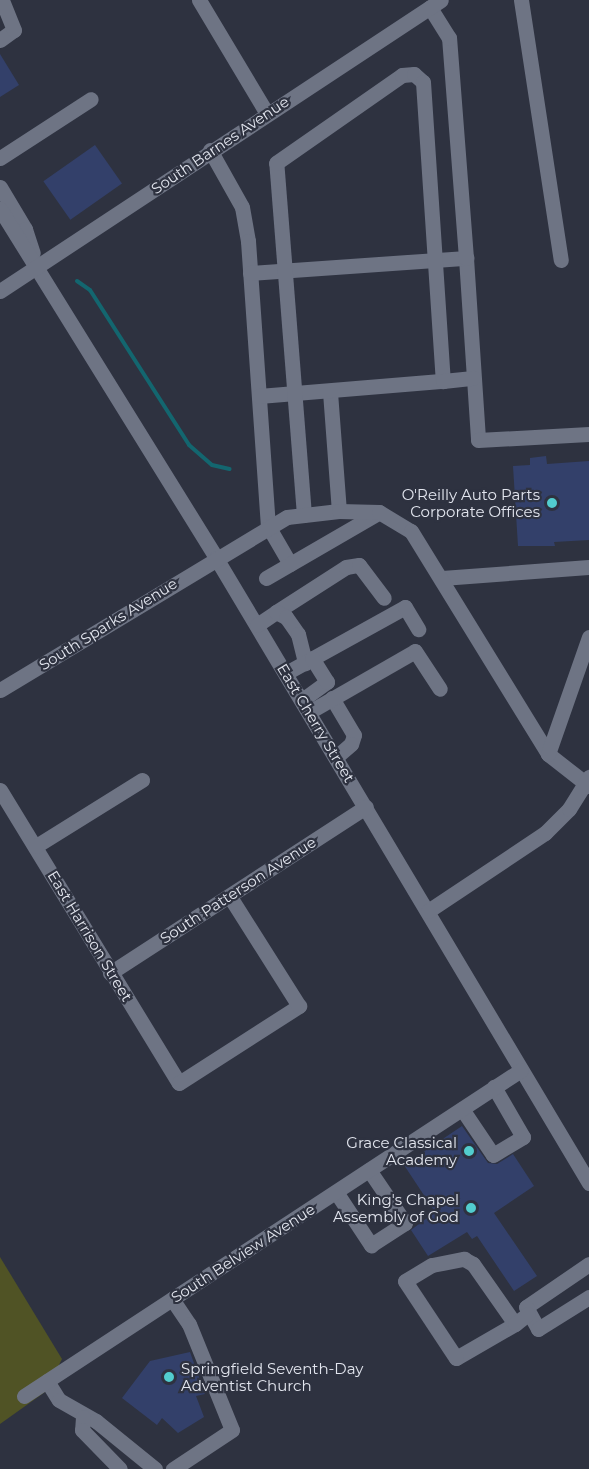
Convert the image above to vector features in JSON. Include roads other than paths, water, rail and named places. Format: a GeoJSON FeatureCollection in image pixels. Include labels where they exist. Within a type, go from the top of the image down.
{"type":"FeatureCollection","features":[{"type":"Feature","properties":{"kind":"street"},"geometry":{"type":"LineString","coordinates":[[0,40],[14,30],[2,0]]}},
{"type":"Feature","properties":{"kind":"street"},"geometry":{"type":"LineString","coordinates":[[199,0],[266,112]]}},
{"type":"Feature","properties":{"kind":"street"},"geometry":{"type":"LineString","coordinates":[[520,0],[561,260]]}},
{"type":"Feature","properties":{"kind":"street"},"geometry":{"type":"LineString","coordinates":[[436,3],[449,38],[478,440],[589,434]]}},
{"type":"Feature","properties":{"kind":"street","name":"South Barnes Avenue"},"geometry":{"type":"LineString","coordinates":[[0,291],[266,112],[436,3]]}},
{"type":"Feature","properties":{"kind":"street"},"geometry":{"type":"LineString","coordinates":[[304,515],[276,163],[402,75],[414,74],[423,82],[443,381]]}},
{"type":"Feature","properties":{"kind":"street"},"geometry":{"type":"LineString","coordinates":[[0,158],[91,99]]}},
{"type":"Feature","properties":{"kind":"street"},"geometry":{"type":"LineString","coordinates":[[210,150],[242,207],[250,273],[268,526],[290,564]]}},
{"type":"Feature","properties":{"kind":"street","name":"East Cherry Street"},"geometry":{"type":"LineString","coordinates":[[0,187],[25,229],[38,267]]}},
{"type":"Feature","properties":{"kind":"street","name":"East Cherry Street"},"geometry":{"type":"LineString","coordinates":[[1,213],[38,267],[257,625],[521,1070],[587,1174]]}},
{"type":"Feature","properties":{"kind":"street"},"geometry":{"type":"LineString","coordinates":[[250,273],[466,258]]}},
{"type":"Feature","properties":{"kind":"street"},"geometry":{"type":"LineString","coordinates":[[259,396],[330,392],[473,378]]}},
{"type":"Feature","properties":{"kind":"street"},"geometry":{"type":"LineString","coordinates":[[330,392],[339,512]]}},
{"type":"Feature","properties":{"kind":"street","name":"South Sparks Avenue"},"geometry":{"type":"LineString","coordinates":[[0,690],[268,526],[287,517],[339,512],[379,512]]}},
{"type":"Feature","properties":{"kind":"street"},"geometry":{"type":"LineString","coordinates":[[266,578],[379,512],[411,531],[442,578],[548,754],[588,782],[569,809],[545,833],[428,911]]}},
{"type":"Feature","properties":{"kind":"street"},"geometry":{"type":"LineString","coordinates":[[257,625],[346,567],[359,565],[384,598]]}},
{"type":"Feature","properties":{"kind":"street"},"geometry":{"type":"LineString","coordinates":[[442,578],[589,567]]}},
{"type":"Feature","properties":{"kind":"street"},"geometry":{"type":"LineString","coordinates":[[285,673],[405,607],[418,629]]}},
{"type":"Feature","properties":{"kind":"street"},"geometry":{"type":"LineString","coordinates":[[276,612],[286,617],[298,634],[309,660],[327,682],[305,706]]}},
{"type":"Feature","properties":{"kind":"street"},"geometry":{"type":"LineString","coordinates":[[548,754],[589,637]]}},
{"type":"Feature","properties":{"kind":"street"},"geometry":{"type":"LineString","coordinates":[[305,706],[332,698],[415,651],[440,689]]}},
{"type":"Feature","properties":{"kind":"street"},"geometry":{"type":"LineString","coordinates":[[332,698],[354,735],[351,744],[336,757]]}},
{"type":"Feature","properties":{"kind":"street"},"geometry":{"type":"LineString","coordinates":[[36,846],[142,780]]}},
{"type":"Feature","properties":{"kind":"street","name":"East Harrison Street"},"geometry":{"type":"LineString","coordinates":[[0,790],[179,1083],[299,1006],[230,897]]}},
{"type":"Feature","properties":{"kind":"street","name":"South Patterson Avenue"},"geometry":{"type":"LineString","coordinates":[[110,973],[366,807]]}},
{"type":"Feature","properties":{"kind":"street","name":"South Belview Avenue"},"geometry":{"type":"LineString","coordinates":[[24,1396],[172,1299],[339,1197],[369,1170],[521,1070]]}},
{"type":"Feature","properties":{"kind":"street"},"geometry":{"type":"LineString","coordinates":[[462,1109],[493,1155],[523,1137],[494,1088]]}},
{"type":"Feature","properties":{"kind":"street"},"geometry":{"type":"LineString","coordinates":[[339,1197],[370,1245],[405,1223],[369,1170]]}},
{"type":"Feature","properties":{"kind":"street"},"geometry":{"type":"LineString","coordinates":[[515,1324],[468,1260],[436,1263],[405,1281],[456,1358],[515,1324],[528,1314]]}},
{"type":"Feature","properties":{"kind":"street"},"geometry":{"type":"LineString","coordinates":[[589,1264],[530,1302],[526,1307],[538,1329],[589,1297]]}},
{"type":"Feature","properties":{"kind":"street"},"geometry":{"type":"LineString","coordinates":[[172,1299],[189,1324],[232,1430],[173,1469]]}},
{"type":"Feature","properties":{"kind":"street"},"geometry":{"type":"LineString","coordinates":[[47,1381],[59,1400],[83,1417],[96,1421],[154,1469]]}},
{"type":"Feature","properties":{"kind":"street"},"geometry":{"type":"LineString","coordinates":[[83,1417],[82,1430],[120,1469]]}},
{"type":"Feature","properties":{"kind":"waterway"},"geometry":{"type":"LineString","coordinates":[[77,281],[90,290],[189,445],[212,465],[230,469]]}},
{"type":"Feature","properties":{"kind":"place","name":"O'Reilly Auto Parts Corporate Offices"},"geometry":{"type":"Point","coordinates":[552,503]}},
{"type":"Feature","properties":{"kind":"place","name":"Grace Classical Academy"},"geometry":{"type":"Point","coordinates":[469,1151]}},
{"type":"Feature","properties":{"kind":"place","name":"King's Chapel Assembly of God"},"geometry":{"type":"Point","coordinates":[471,1208]}},
{"type":"Feature","properties":{"kind":"place","name":"Springfield Seventh-Day Adventist Church"},"geometry":{"type":"Point","coordinates":[169,1377]}}]}
